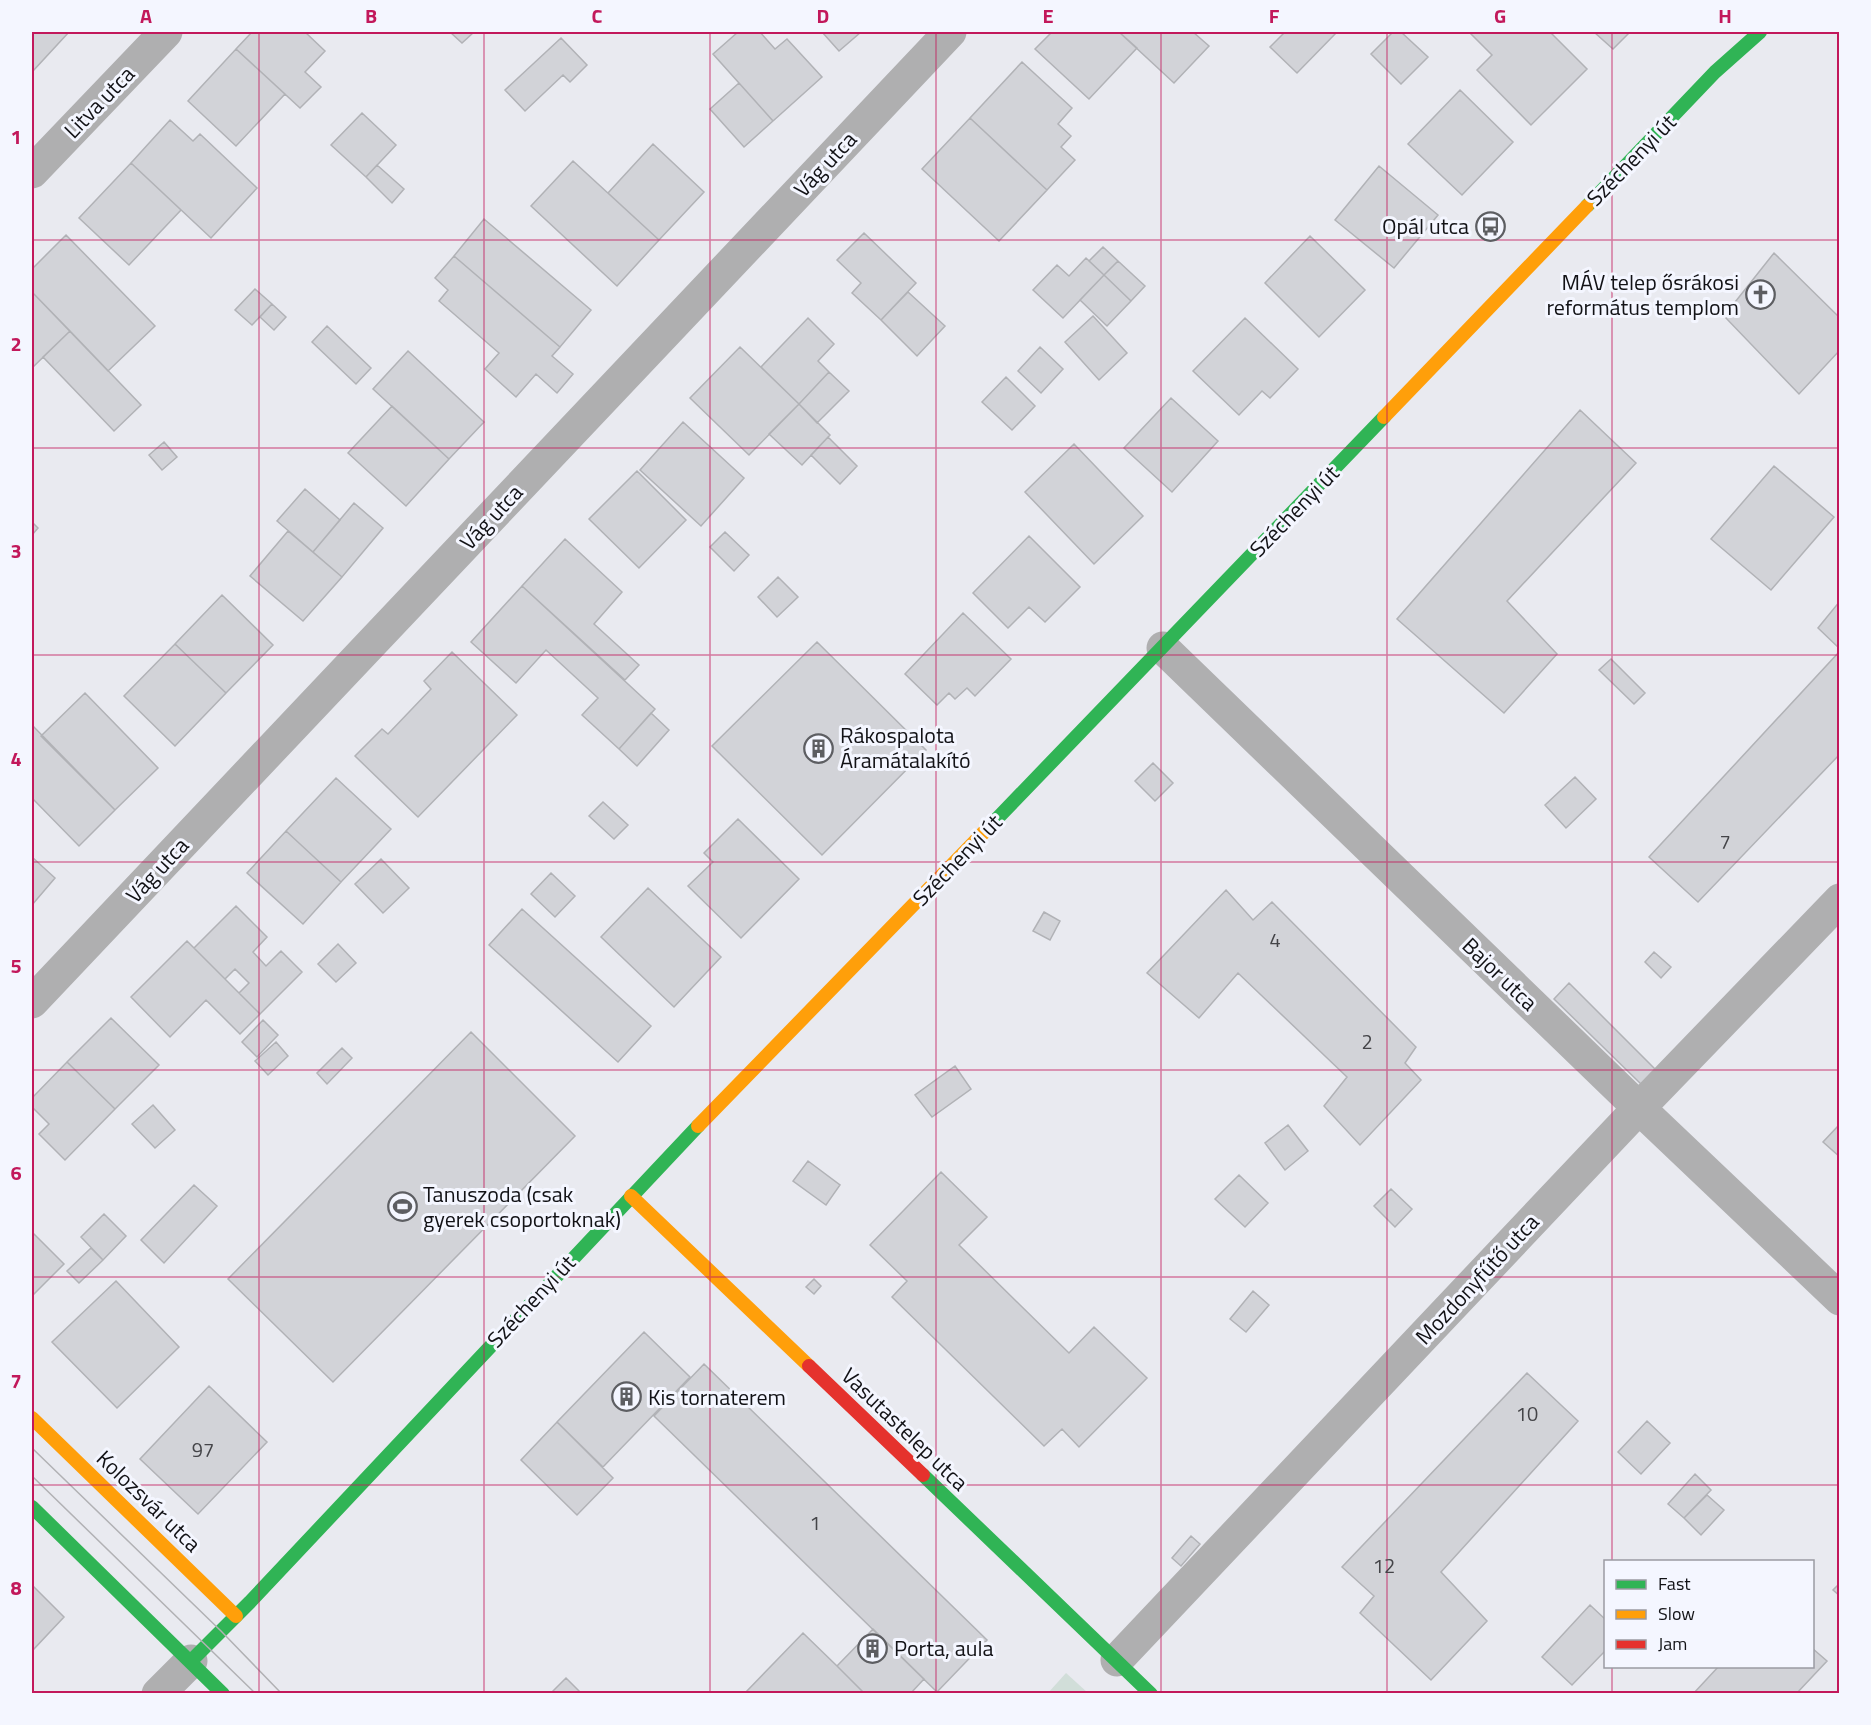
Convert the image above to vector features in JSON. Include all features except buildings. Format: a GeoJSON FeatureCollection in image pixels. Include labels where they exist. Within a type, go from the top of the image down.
{"type":"FeatureCollection","features":[{"type":"Feature","properties":{"kind":"street","name":"Litva utca"},"geometry":{"type":"LineString","coordinates":[[32,172],[166,32]]}},
{"type":"Feature","properties":{"kind":"street","name":"Vág utca"},"geometry":{"type":"LineString","coordinates":[[32,1002],[950,32]]}},
{"type":"Feature","properties":{"kind":"street","name":"Széchenyi út"},"geometry":{"type":"LineString","coordinates":[[158,1694],[236,1616],[631,1196],[1163,648],[1715,72],[1760,32]]}},
{"type":"Feature","properties":{"kind":"street","name":"Bajor utca"},"geometry":{"type":"LineString","coordinates":[[1163,648],[1839,1299]]}},
{"type":"Feature","properties":{"kind":"street","name":"Mozdonyfűtő utca"},"geometry":{"type":"LineString","coordinates":[[1117,1660],[1839,900]]}},
{"type":"Feature","properties":{"kind":"street","name":"Vasutastelep utca"},"geometry":{"type":"LineString","coordinates":[[631,1196],[1151,1694]]}},
{"type":"Feature","properties":{"kind":"street","name":"Kolozsvár utca"},"geometry":{"type":"LineString","coordinates":[[32,1418],[236,1616]]}},
{"type":"Feature","properties":{"kind":"street"},"geometry":{"type":"LineString","coordinates":[[32,1507],[224,1694]]}},
{"type":"Feature","properties":{"kind":"shaded area"},"geometry":{"type":"Polygon","coordinates":[[[1066,1673],[1088,1693],[1048,1693],[1066,1673]]]}},
{"type":"Feature","properties":{"kind":"tram line"},"geometry":{"type":"LineString","coordinates":[[32,1448],[221,1631],[282,1694]]}},
{"type":"Feature","properties":{"kind":"tram line"},"geometry":{"type":"LineString","coordinates":[[32,1476],[256,1694]]}},
{"type":"Feature","properties":{"kind":"traffic: fast"},"geometry":{"type":"LineString","coordinates":[[1587,206],[1715,72],[1760,32]]}},
{"type":"Feature","properties":{"kind":"traffic: fast"},"geometry":{"type":"LineString","coordinates":[[989,827],[1384,417]]}},
{"type":"Feature","properties":{"kind":"traffic: fast"},"geometry":{"type":"LineString","coordinates":[[191,1661],[250,1602],[698,1126]]}},
{"type":"Feature","properties":{"kind":"traffic: fast"},"geometry":{"type":"LineString","coordinates":[[923,1475],[1151,1694]]}},
{"type":"Feature","properties":{"kind":"traffic: fast"},"geometry":{"type":"LineString","coordinates":[[32,1507],[223,1694]]}},
{"type":"Feature","properties":{"kind":"traffic: slow"},"geometry":{"type":"LineString","coordinates":[[1384,417],[1587,206]]}},
{"type":"Feature","properties":{"kind":"traffic: slow"},"geometry":{"type":"LineString","coordinates":[[698,1126],[989,827]]}},
{"type":"Feature","properties":{"kind":"traffic: slow"},"geometry":{"type":"LineString","coordinates":[[631,1196],[809,1366]]}},
{"type":"Feature","properties":{"kind":"traffic: slow"},"geometry":{"type":"LineString","coordinates":[[32,1418],[236,1616]]}},
{"type":"Feature","properties":{"kind":"traffic: jam"},"geometry":{"type":"LineString","coordinates":[[809,1366],[923,1475]]}},
{"type":"Feature","properties":{"kind":"place","name":"Opál utca"},"geometry":{"type":"Point","coordinates":[1490,226]}},
{"type":"Feature","properties":{"kind":"place","name":"MÁV telep ősrákosi református templom"},"geometry":{"type":"Point","coordinates":[1760,295]}},
{"type":"Feature","properties":{"kind":"place","name":"Rákospalota Áramátalakító"},"geometry":{"type":"Point","coordinates":[819,748]}},
{"type":"Feature","properties":{"kind":"place","name":"Tanuszoda (csak gyerek csoportoknak)"},"geometry":{"type":"Point","coordinates":[402,1207]}},
{"type":"Feature","properties":{"kind":"place","name":"Kis tornaterem"},"geometry":{"type":"Point","coordinates":[627,1397]}},
{"type":"Feature","properties":{"kind":"place","name":"Porta, aula"},"geometry":{"type":"Point","coordinates":[873,1648]}}]}
